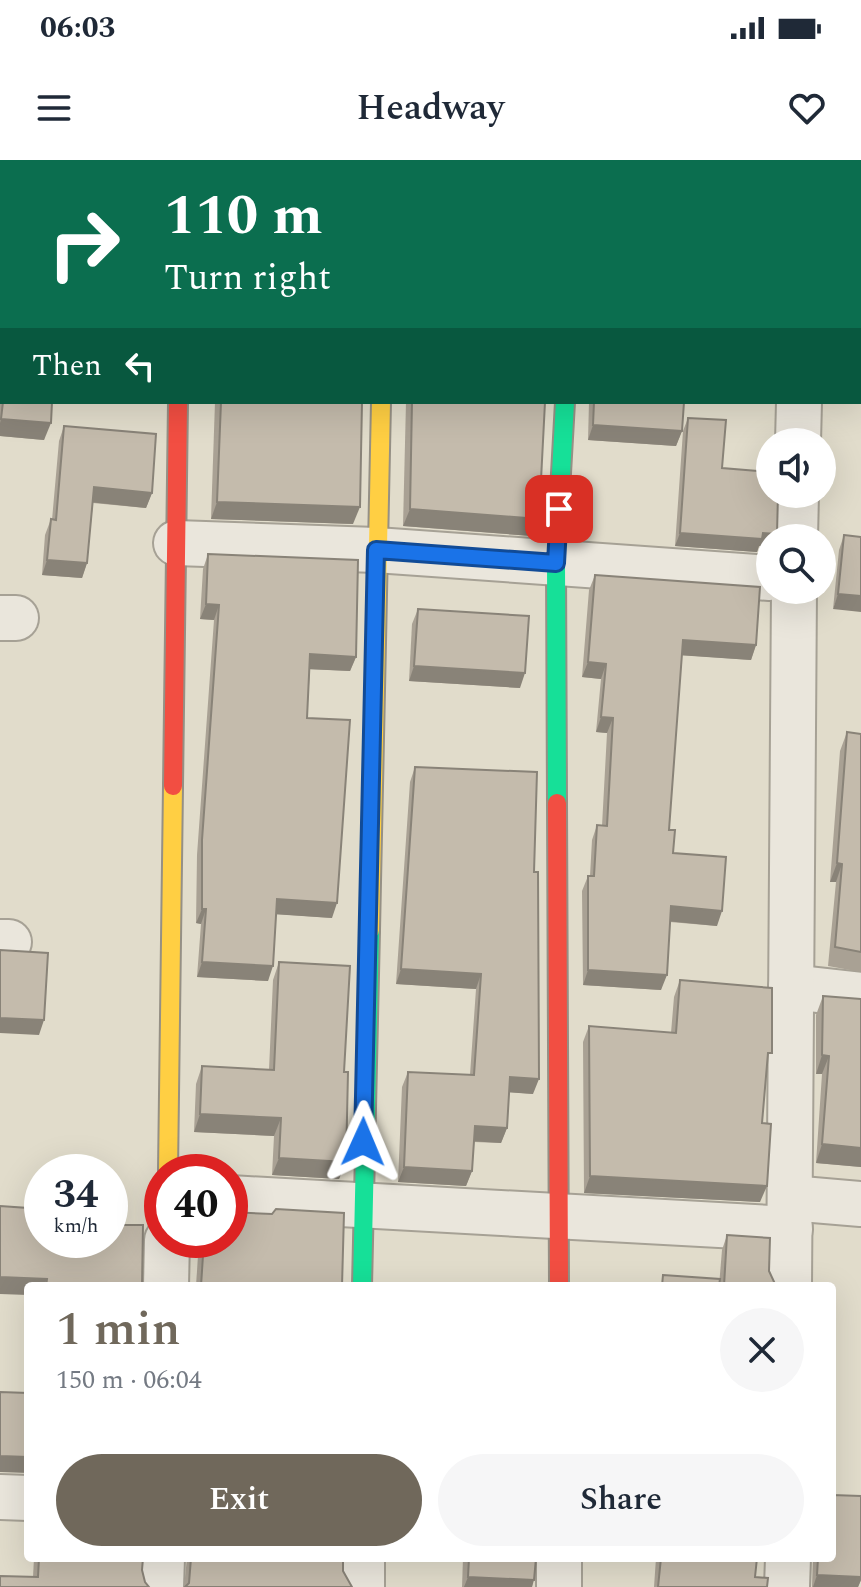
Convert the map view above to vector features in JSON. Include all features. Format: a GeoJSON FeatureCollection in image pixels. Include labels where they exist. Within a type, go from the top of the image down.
{"type":"FeatureCollection","features":[{"type":"Feature","properties":{"kind":"street"},"geometry":{"type":"LineString","coordinates":[[168,1154],[178,404]]}},
{"type":"Feature","properties":{"kind":"street"},"geometry":{"type":"LineString","coordinates":[[362,1282],[381,404]]}},
{"type":"Feature","properties":{"kind":"street"},"geometry":{"type":"LineString","coordinates":[[559,1282],[556,563],[565,404]]}},
{"type":"Feature","properties":{"kind":"street"},"geometry":{"type":"LineString","coordinates":[[798,428],[799,404]]}},
{"type":"Feature","properties":{"kind":"street"},"geometry":{"type":"LineString","coordinates":[[176,543],[376,550],[756,577]]}},
{"type":"Feature","properties":{"kind":"street"},"geometry":{"type":"LineString","coordinates":[[789,1282],[794,604]]}},
{"type":"Feature","properties":{"kind":"street"},"geometry":{"type":"LineString","coordinates":[[791,987],[861,995]]}},
{"type":"Feature","properties":{"kind":"street"},"geometry":{"type":"LineString","coordinates":[[248,1199],[559,1216],[790,1213],[861,1204]]}},
{"type":"Feature","properties":{"kind":"street"},"geometry":{"type":"LineString","coordinates":[[166,1282],[167,1258]]}},
{"type":"Feature","properties":{"kind":"street"},"geometry":{"type":"LineString","coordinates":[[0,1497],[24,1498]]}},
{"type":"Feature","properties":{"kind":"street"},"geometry":{"type":"LineString","coordinates":[[161,1587],[162,1562]]}},
{"type":"Feature","properties":{"kind":"street"},"geometry":{"type":"LineString","coordinates":[[362,1562],[362,1587]]}},
{"type":"Feature","properties":{"kind":"street"},"geometry":{"type":"LineString","coordinates":[[559,1562],[559,1587]]}},
{"type":"Feature","properties":{"kind":"street"},"geometry":{"type":"LineString","coordinates":[[787,1587],[788,1562]]}},
{"type":"Feature","properties":{"kind":"building"},"geometry":{"type":"Polygon","coordinates":[[[3,404],[52,404],[51,423],[1,419],[3,404]]]}},
{"type":"Feature","properties":{"kind":"building"},"geometry":{"type":"Polygon","coordinates":[[[221,404],[362,404],[360,507],[217,502],[221,404]]]}},
{"type":"Feature","properties":{"kind":"building"},"geometry":{"type":"Polygon","coordinates":[[[412,404],[545,404],[539,519],[410,509],[412,404]]]}},
{"type":"Feature","properties":{"kind":"building"},"geometry":{"type":"Polygon","coordinates":[[[594,404],[684,404],[682,431],[593,425],[594,404]]]}},
{"type":"Feature","properties":{"kind":"building"},"geometry":{"type":"Polygon","coordinates":[[[688,418],[726,420],[722,468],[756,471],[756,508],[778,508],[777,524],[756,524],[756,539],[680,533],[688,418]]]}},
{"type":"Feature","properties":{"kind":"building"},"geometry":{"type":"Polygon","coordinates":[[[64,426],[156,434],[152,493],[94,487],[87,563],[47,560],[51,519],[56,520],[64,426]]]}},
{"type":"Feature","properties":{"kind":"building"},"geometry":{"type":"Polygon","coordinates":[[[844,535],[861,537],[861,596],[838,594],[844,535]]]}},
{"type":"Feature","properties":{"kind":"building"},"geometry":{"type":"Polygon","coordinates":[[[208,554],[358,560],[356,657],[310,654],[307,718],[350,720],[337,903],[277,899],[273,966],[202,962],[206,909],[202,909],[202,840],[219,605],[206,604],[208,554]]]}},
{"type":"Feature","properties":{"kind":"building"},"geometry":{"type":"Polygon","coordinates":[[[595,575],[756,587],[756,604],[759,604],[756,645],[683,640],[669,830],[675,830],[673,853],[726,857],[722,911],[671,906],[667,975],[588,970],[588,876],[594,876],[597,825],[607,826],[613,718],[601,717],[606,664],[588,662],[595,575]]]}},
{"type":"Feature","properties":{"kind":"building"},"geometry":{"type":"Polygon","coordinates":[[[418,609],[529,616],[525,673],[414,666],[418,609]]]}},
{"type":"Feature","properties":{"kind":"building"},"geometry":{"type":"Polygon","coordinates":[[[847,732],[861,734],[861,952],[835,947],[842,864],[837,863],[847,732]]]}},
{"type":"Feature","properties":{"kind":"building"},"geometry":{"type":"Polygon","coordinates":[[[415,767],[537,772],[534,872],[538,872],[539,1079],[510,1077],[507,1128],[475,1126],[472,1171],[404,1167],[408,1072],[474,1075],[481,974],[401,969],[415,767]]]}},
{"type":"Feature","properties":{"kind":"building"},"geometry":{"type":"Polygon","coordinates":[[[0,950],[48,953],[44,1020],[0,1018],[0,950]]]}},
{"type":"Feature","properties":{"kind":"building"},"geometry":{"type":"Polygon","coordinates":[[[279,962],[350,966],[344,1072],[348,1072],[346,1162],[279,1158],[281,1118],[200,1114],[202,1066],[274,1070],[279,962]]]}},
{"type":"Feature","properties":{"kind":"building"},"geometry":{"type":"Polygon","coordinates":[[[680,980],[772,988],[772,1053],[768,1053],[762,1123],[771,1124],[767,1186],[590,1176],[589,1026],[676,1033],[680,980]]]}},
{"type":"Feature","properties":{"kind":"building"},"geometry":{"type":"Polygon","coordinates":[[[823,996],[861,999],[861,1148],[822,1144],[829,1056],[822,1055],[823,996]]]}},
{"type":"Feature","properties":{"kind":"building"},"geometry":{"type":"Polygon","coordinates":[[[0,1206],[24,1208],[24,1258],[128,1258],[128,1225],[143,1225],[142,1282],[47,1282],[47,1279],[0,1277],[0,1206]]]}},
{"type":"Feature","properties":{"kind":"building"},"geometry":{"type":"Polygon","coordinates":[[[276,1209],[344,1213],[342,1282],[201,1282],[203,1258],[248,1258],[248,1213],[272,1214],[276,1209]]]}},
{"type":"Feature","properties":{"kind":"building"},"geometry":{"type":"Polygon","coordinates":[[[727,1235],[770,1238],[769,1271],[774,1282],[724,1282],[727,1235]]]}},
{"type":"Feature","properties":{"kind":"building"},"geometry":{"type":"Polygon","coordinates":[[[663,1275],[720,1279],[720,1282],[662,1282],[663,1275]]]}},
{"type":"Feature","properties":{"kind":"building"},"geometry":{"type":"Polygon","coordinates":[[[0,1392],[24,1393],[24,1457],[0,1456],[0,1392]]]}},
{"type":"Feature","properties":{"kind":"building"},"geometry":{"type":"Polygon","coordinates":[[[836,1495],[861,1496],[861,1577],[817,1575],[818,1562],[836,1562],[836,1495]]]}},
{"type":"Feature","properties":{"kind":"building"},"geometry":{"type":"Polygon","coordinates":[[[39,1562],[143,1562],[145,1582],[149,1587],[0,1587],[0,1576],[38,1577],[39,1562]]]}},
{"type":"Feature","properties":{"kind":"building"},"geometry":{"type":"Polygon","coordinates":[[[191,1562],[343,1562],[343,1571],[352,1587],[185,1587],[189,1583],[191,1562]]]}},
{"type":"Feature","properties":{"kind":"building"},"geometry":{"type":"Polygon","coordinates":[[[469,1562],[536,1562],[534,1580],[468,1577],[469,1562]]]}},
{"type":"Feature","properties":{"kind":"building"},"geometry":{"type":"Polygon","coordinates":[[[661,1562],[757,1562],[755,1577],[768,1578],[767,1587],[658,1587],[661,1562]]]}},
{"type":"Feature","properties":{"kind":"traffic: fast"},"geometry":{"type":"LineString","coordinates":[[557,803],[556,563],[565,404]]}},
{"type":"Feature","properties":{"kind":"traffic: fast"},"geometry":{"type":"LineString","coordinates":[[362,1282],[370,930]]}},
{"type":"Feature","properties":{"kind":"traffic: slow"},"geometry":{"type":"LineString","coordinates":[[370,930],[381,404]]}},
{"type":"Feature","properties":{"kind":"traffic: slow"},"geometry":{"type":"LineString","coordinates":[[168,1154],[173,786]]}},
{"type":"Feature","properties":{"kind":"traffic: jam"},"geometry":{"type":"LineString","coordinates":[[173,786],[178,404]]}},
{"type":"Feature","properties":{"kind":"traffic: jam"},"geometry":{"type":"LineString","coordinates":[[557,803],[559,1282]]}},
{"type":"Feature","properties":{"kind":"route"},"geometry":{"type":"LineString","coordinates":[[363,1142],[376,550],[556,563],[559,509]]}}]}
